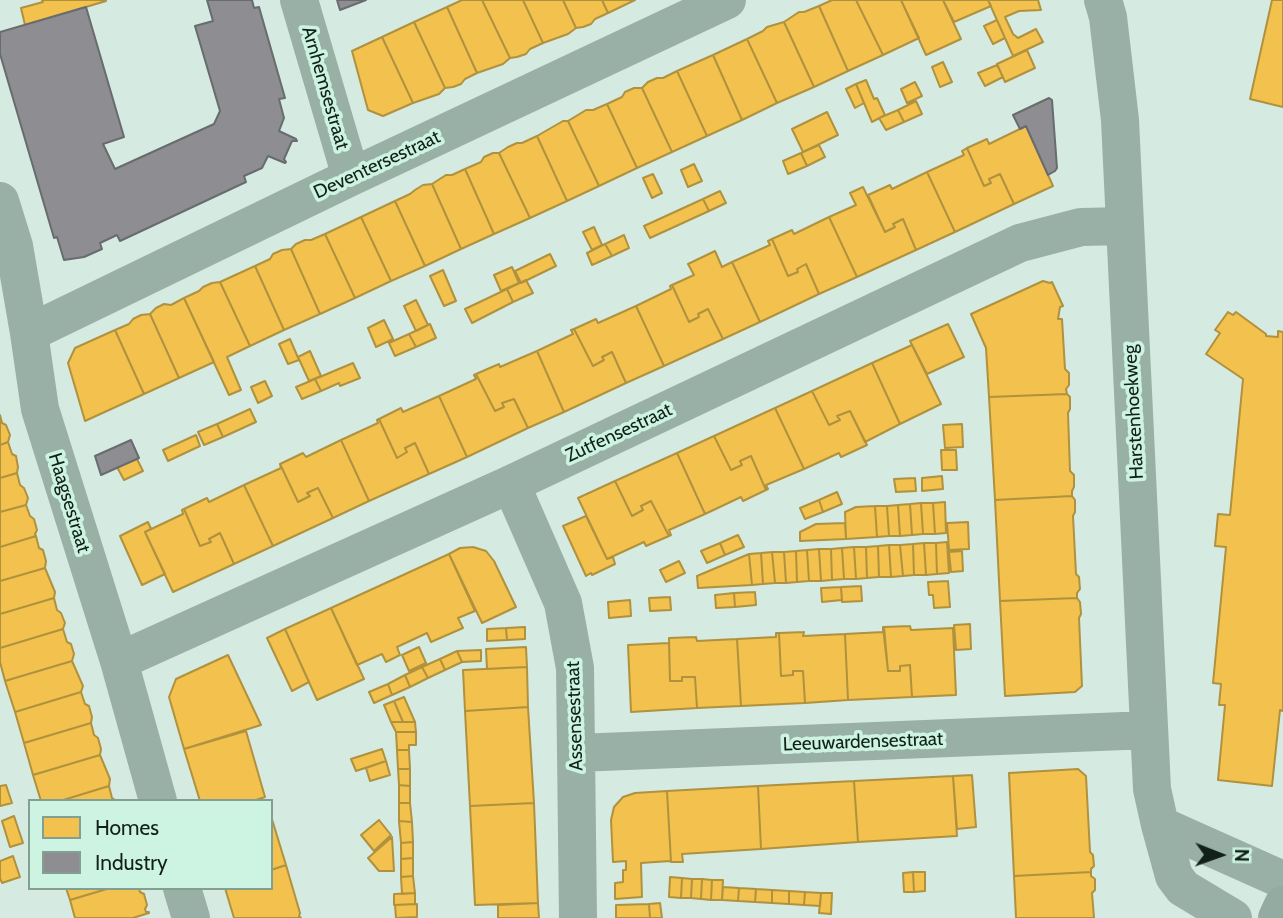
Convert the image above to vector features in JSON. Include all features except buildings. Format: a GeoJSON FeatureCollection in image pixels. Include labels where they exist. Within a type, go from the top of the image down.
{"type":"FeatureCollection","features":[{"type":"Feature","properties":{"kind":"main road"},"geometry":{"type":"LineString","coordinates":[[1277,918],[1283,905]]}},
{"type":"Feature","properties":{"kind":"street","name":"Arnhemsestraat"},"geometry":{"type":"LineString","coordinates":[[299,0],[351,177]]}},
{"type":"Feature","properties":{"kind":"street","name":"Deventersestraat"},"geometry":{"type":"LineString","coordinates":[[29,333],[690,8],[727,0]]}},
{"type":"Feature","properties":{"kind":"street","name":"Harstenhoekweg"},"geometry":{"type":"LineString","coordinates":[[1103,0],[1108,17],[1120,120],[1152,789],[1174,876],[1183,888],[1233,918]]}},
{"type":"Feature","properties":{"kind":"street","name":"Haagsestraat"},"geometry":{"type":"LineString","coordinates":[[0,201],[14,246],[40,409],[119,661],[157,799]]}},
{"type":"Feature","properties":{"kind":"street","name":"Zutfensestraat"},"geometry":{"type":"LineString","coordinates":[[119,661],[511,484],[1020,243],[1081,227],[1125,226]]}},
{"type":"Feature","properties":{"kind":"street","name":"Assensestraat"},"geometry":{"type":"LineString","coordinates":[[511,484],[563,603],[575,668],[578,918]]}},
{"type":"Feature","properties":{"kind":"street","name":"Leeuwardensestraat"},"geometry":{"type":"LineString","coordinates":[[577,753],[1149,730]]}},
{"type":"Feature","properties":{"kind":"street"},"geometry":{"type":"LineString","coordinates":[[1160,825],[1283,880]]}},
{"type":"Feature","properties":{"kind":"street"},"geometry":{"type":"LineString","coordinates":[[183,890],[191,918]]}}]}
